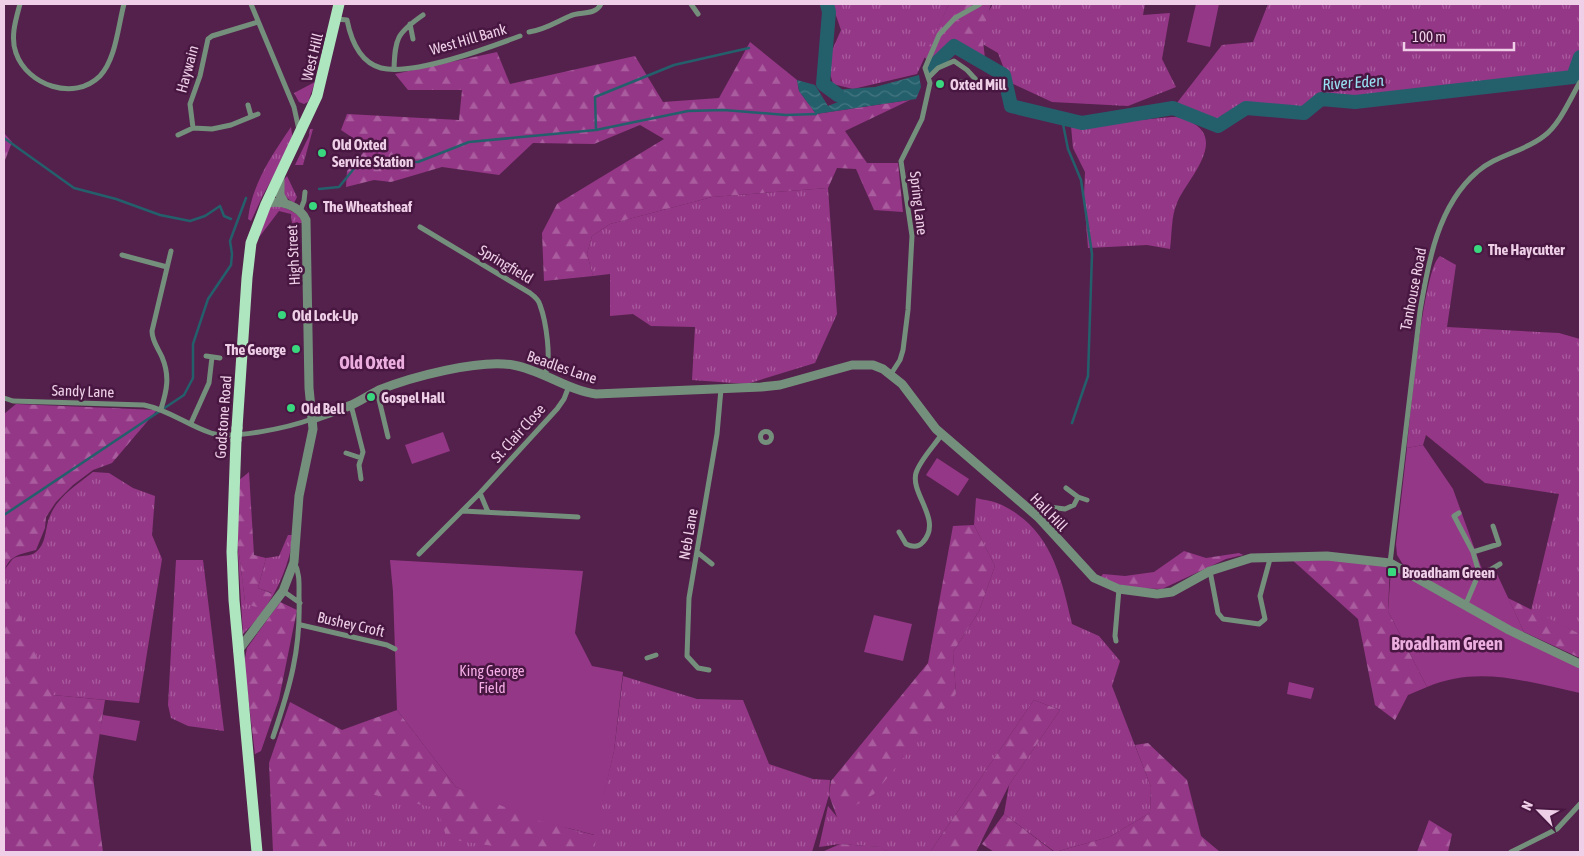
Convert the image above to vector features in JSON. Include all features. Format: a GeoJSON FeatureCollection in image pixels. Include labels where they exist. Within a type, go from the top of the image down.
{"type":"FeatureCollection","features":[{"type":"Feature","properties":{"kind":"main road","name":"West Hill"},"geometry":{"type":"LineString","coordinates":[[300,136],[317,96],[337,19],[339,4]]}},
{"type":"Feature","properties":{"kind":"main road","name":"Godstone Road"},"geometry":{"type":"LineString","coordinates":[[257,852],[238,651],[232,552],[236,428],[249,258],[257,225],[300,136]]}},
{"type":"Feature","properties":{"kind":"street"},"geometry":{"type":"LineString","coordinates":[[20,4],[14,35],[16,52],[26,72],[42,83],[61,89],[84,87],[100,76],[111,57],[124,4]]}},
{"type":"Feature","properties":{"kind":"street"},"geometry":{"type":"LineString","coordinates":[[251,4],[295,109],[300,136]]}},
{"type":"Feature","properties":{"kind":"street"},"geometry":{"type":"LineString","coordinates":[[529,32],[542,30],[572,15],[587,14],[600,7],[601,4]]}},
{"type":"Feature","properties":{"kind":"street"},"geometry":{"type":"LineString","coordinates":[[691,4],[698,14]]}},
{"type":"Feature","properties":{"kind":"street","name":"Spring Lane"},"geometry":{"type":"LineString","coordinates":[[892,374],[903,350],[908,310],[912,236],[901,161],[922,120],[930,76],[925,68],[939,35],[955,18],[980,4]]}},
{"type":"Feature","properties":{"kind":"street"},"geometry":{"type":"LineString","coordinates":[[394,69],[395,42],[401,32],[423,16]]}},
{"type":"Feature","properties":{"kind":"street","name":"West Hill Bank"},"geometry":{"type":"LineString","coordinates":[[337,19],[347,20],[354,47],[366,59],[380,68],[394,69],[448,60],[520,36]]}},
{"type":"Feature","properties":{"kind":"street","name":"Haywain"},"geometry":{"type":"LineString","coordinates":[[193,128],[190,104],[200,76],[208,39],[258,22]]}},
{"type":"Feature","properties":{"kind":"street"},"geometry":{"type":"LineString","coordinates":[[410,24],[413,39]]}},
{"type":"Feature","properties":{"kind":"street"},"geometry":{"type":"LineString","coordinates":[[930,76],[938,68],[954,61],[967,70],[979,83],[977,85],[956,81]]}},
{"type":"Feature","properties":{"kind":"street","name":"Tanhouse Road"},"geometry":{"type":"LineString","coordinates":[[1390,563],[1420,310],[1427,272],[1438,233],[1454,200],[1469,180],[1484,167],[1546,135],[1580,82]]}},
{"type":"Feature","properties":{"kind":"street"},"geometry":{"type":"LineString","coordinates":[[248,105],[251,116]]}},
{"type":"Feature","properties":{"kind":"street"},"geometry":{"type":"LineString","coordinates":[[295,109],[309,115]]}},
{"type":"Feature","properties":{"kind":"street"},"geometry":{"type":"LineString","coordinates":[[178,135],[193,128],[231,125],[258,114]]}},
{"type":"Feature","properties":{"kind":"street","name":"High Street"},"geometry":{"type":"LineString","coordinates":[[280,174],[280,195],[284,202],[300,211],[306,220],[309,388],[313,419]]}},
{"type":"Feature","properties":{"kind":"street","name":"High Street"},"geometry":{"type":"LineString","coordinates":[[300,211],[305,192]]}},
{"type":"Feature","properties":{"kind":"street","name":"High Street"},"geometry":{"type":"LineString","coordinates":[[266,204],[284,202]]}},
{"type":"Feature","properties":{"kind":"street","name":"Springfield"},"geometry":{"type":"LineString","coordinates":[[420,227],[537,299],[541,307],[548,356],[544,374]]}},
{"type":"Feature","properties":{"kind":"street"},"geometry":{"type":"LineString","coordinates":[[161,409],[168,381],[166,368],[153,340],[152,331],[171,251]]}},
{"type":"Feature","properties":{"kind":"street"},"geometry":{"type":"LineString","coordinates":[[122,256],[167,267]]}},
{"type":"Feature","properties":{"kind":"street"},"geometry":{"type":"LineString","coordinates":[[191,423],[209,383],[209,357],[220,358]]}},
{"type":"Feature","properties":{"kind":"street","name":"Beadles Lane"},"geometry":{"type":"LineString","coordinates":[[313,419],[351,405],[377,391],[410,379],[491,364],[517,366],[596,394],[721,389]]}},
{"type":"Feature","properties":{"kind":"street","name":"Hall Hill"},"geometry":{"type":"LineString","coordinates":[[721,389],[780,385],[862,364],[878,367],[892,374],[942,434],[1038,518],[1094,578],[1119,589],[1157,594],[1172,592],[1210,571],[1251,558],[1327,556],[1390,563]]}},
{"type":"Feature","properties":{"kind":"street","name":"St. Clair Close"},"geometry":{"type":"LineString","coordinates":[[419,554],[463,511],[557,409],[564,399],[569,386]]}},
{"type":"Feature","properties":{"kind":"street","name":"Neb Lane"},"geometry":{"type":"LineString","coordinates":[[709,670],[698,668],[687,656],[690,622],[689,598],[718,434],[721,389]]}},
{"type":"Feature","properties":{"kind":"street"},"geometry":{"type":"LineString","coordinates":[[377,391],[388,437]]}},
{"type":"Feature","properties":{"kind":"street","name":"Sandy Lane"},"geometry":{"type":"LineString","coordinates":[[4,398],[13,400],[144,405],[161,409],[212,434],[231,436],[313,419]]}},
{"type":"Feature","properties":{"kind":"street"},"geometry":{"type":"LineString","coordinates":[[351,405],[363,452],[359,465],[361,479]]}},
{"type":"Feature","properties":{"kind":"street"},"geometry":{"type":"LineString","coordinates":[[238,651],[283,591],[294,562],[299,496],[313,429],[313,419]]}},
{"type":"Feature","properties":{"kind":"street"},"geometry":{"type":"LineString","coordinates":[[767,432],[771,436],[768,442],[756,438],[761,435],[767,432]]}},
{"type":"Feature","properties":{"kind":"street"},"geometry":{"type":"LineString","coordinates":[[899,532],[906,544],[913,547],[921,545],[926,539],[929,519],[915,483],[916,473],[942,434]]}},
{"type":"Feature","properties":{"kind":"street"},"geometry":{"type":"LineString","coordinates":[[346,453],[361,458]]}},
{"type":"Feature","properties":{"kind":"street"},"geometry":{"type":"LineString","coordinates":[[1066,488],[1078,497],[1087,500]]}},
{"type":"Feature","properties":{"kind":"street"},"geometry":{"type":"LineString","coordinates":[[480,493],[488,512]]}},
{"type":"Feature","properties":{"kind":"street"},"geometry":{"type":"LineString","coordinates":[[1038,518],[1049,507],[1065,509],[1074,505],[1078,497]]}},
{"type":"Feature","properties":{"kind":"street"},"geometry":{"type":"LineString","coordinates":[[463,511],[578,517]]}},
{"type":"Feature","properties":{"kind":"street"},"geometry":{"type":"LineString","coordinates":[[1459,513],[1454,516],[1473,552],[1479,573],[1465,606]]}},
{"type":"Feature","properties":{"kind":"street"},"geometry":{"type":"LineString","coordinates":[[1473,552],[1499,544],[1493,526]]}},
{"type":"Feature","properties":{"kind":"street"},"geometry":{"type":"LineString","coordinates":[[697,552],[712,564]]}},
{"type":"Feature","properties":{"kind":"street"},"geometry":{"type":"LineString","coordinates":[[1210,571],[1218,613],[1223,619],[1259,624],[1264,619],[1260,596],[1270,559]]}},
{"type":"Feature","properties":{"kind":"street"},"geometry":{"type":"LineString","coordinates":[[273,737],[292,679],[301,625],[299,571],[294,562]]}},
{"type":"Feature","properties":{"kind":"street"},"geometry":{"type":"LineString","coordinates":[[1390,563],[1509,630],[1580,664]]}},
{"type":"Feature","properties":{"kind":"street"},"geometry":{"type":"LineString","coordinates":[[1479,573],[1490,570],[1500,564]]}},
{"type":"Feature","properties":{"kind":"street"},"geometry":{"type":"LineString","coordinates":[[1116,641],[1119,589]]}},
{"type":"Feature","properties":{"kind":"street"},"geometry":{"type":"LineString","coordinates":[[283,591],[300,603]]}},
{"type":"Feature","properties":{"kind":"street","name":"Bushey Croft"},"geometry":{"type":"LineString","coordinates":[[301,625],[388,645],[395,649]]}},
{"type":"Feature","properties":{"kind":"street"},"geometry":{"type":"LineString","coordinates":[[647,658],[656,655]]}},
{"type":"Feature","properties":{"kind":"street"},"geometry":{"type":"LineString","coordinates":[[1511,852],[1557,829],[1580,804]]}},
{"type":"Feature","properties":{"kind":"green space"},"geometry":{"type":"Polygon","coordinates":[[[832,4],[949,4],[917,74],[853,89],[833,84],[827,62],[841,30],[832,4]]]}},
{"type":"Feature","properties":{"kind":"green space"},"geometry":{"type":"Polygon","coordinates":[[[949,4],[991,4],[982,33],[985,58],[960,45],[934,65],[924,57],[949,4]]]}},
{"type":"Feature","properties":{"kind":"green space"},"geometry":{"type":"Polygon","coordinates":[[[993,4],[1145,4],[1143,15],[1170,13],[1162,59],[1176,87],[1128,106],[1052,102],[1009,82],[998,53],[972,38],[993,4]]]}},
{"type":"Feature","properties":{"kind":"green space"},"geometry":{"type":"Polygon","coordinates":[[[1196,4],[1219,4],[1210,47],[1187,42],[1196,4]]]}},
{"type":"Feature","properties":{"kind":"green space"},"geometry":{"type":"Polygon","coordinates":[[[1268,4],[1580,4],[1580,67],[1573,77],[1355,102],[1321,99],[1304,113],[1246,108],[1218,126],[1173,108],[1222,45],[1253,42],[1268,4]]]}},
{"type":"Feature","properties":{"kind":"green space"},"geometry":{"type":"Polygon","coordinates":[[[750,42],[797,80],[799,91],[816,114],[910,100],[845,131],[867,163],[898,163],[903,212],[874,210],[856,169],[837,168],[828,188],[712,197],[610,224],[592,236],[587,254],[593,276],[544,281],[542,233],[557,204],[664,139],[640,125],[594,144],[533,143],[499,175],[442,167],[391,182],[374,180],[346,187],[347,171],[363,153],[353,138],[341,130],[347,114],[459,120],[462,90],[408,90],[395,74],[497,52],[510,84],[635,56],[663,102],[719,98],[750,42]]]}},
{"type":"Feature","properties":{"kind":"green space"},"geometry":{"type":"Polygon","coordinates":[[[315,82],[308,102],[304,104],[299,102],[294,93],[315,82]]]}},
{"type":"Feature","properties":{"kind":"green space"},"geometry":{"type":"Polygon","coordinates":[[[1172,117],[1185,119],[1196,125],[1204,133],[1206,143],[1200,164],[1181,194],[1175,208],[1170,249],[1147,245],[1088,248],[1084,197],[1085,172],[1073,148],[1071,126],[1099,127],[1118,122],[1172,117]]]}},
{"type":"Feature","properties":{"kind":"green space"},"geometry":{"type":"Polygon","coordinates":[[[291,127],[293,141],[251,221],[248,219],[250,206],[258,182],[270,159],[291,127]]]}},
{"type":"Feature","properties":{"kind":"green space"},"geometry":{"type":"Polygon","coordinates":[[[310,129],[313,129],[303,165],[295,165],[309,136],[310,129]]]}},
{"type":"Feature","properties":{"kind":"green space"},"geometry":{"type":"Polygon","coordinates":[[[4,133],[12,142],[4,163],[4,133]]]}},
{"type":"Feature","properties":{"kind":"green space"},"geometry":{"type":"Polygon","coordinates":[[[287,176],[297,197],[294,203],[284,196],[283,181],[287,176]]]}},
{"type":"Feature","properties":{"kind":"green space"},"geometry":{"type":"Polygon","coordinates":[[[828,188],[837,314],[815,363],[747,384],[692,380],[695,327],[651,326],[633,314],[610,316],[610,274],[593,276],[587,254],[592,236],[610,224],[712,197],[828,188]]]}},
{"type":"Feature","properties":{"kind":"green space"},"geometry":{"type":"Polygon","coordinates":[[[275,205],[295,213],[303,223],[292,223],[291,214],[279,211],[260,236],[258,235],[269,208],[275,205]]]}},
{"type":"Feature","properties":{"kind":"green space"},"geometry":{"type":"Polygon","coordinates":[[[1440,256],[1456,265],[1447,327],[1559,333],[1580,339],[1580,634],[1531,611],[1559,494],[1485,483],[1426,435],[1423,445],[1407,448],[1423,314],[1434,266],[1440,256]]]}},
{"type":"Feature","properties":{"kind":"green space"},"geometry":{"type":"Polygon","coordinates":[[[16,404],[157,410],[112,463],[93,470],[73,485],[56,502],[46,517],[45,528],[36,550],[11,560],[4,574],[4,414],[16,404]]]}},
{"type":"Feature","properties":{"kind":"green space"},"geometry":{"type":"Polygon","coordinates":[[[443,432],[450,451],[412,464],[405,445],[443,432]]]}},
{"type":"Feature","properties":{"kind":"green space"},"geometry":{"type":"Polygon","coordinates":[[[1423,445],[1453,489],[1484,575],[1497,574],[1524,632],[1521,640],[1580,668],[1580,693],[1522,680],[1484,676],[1446,680],[1427,687],[1388,611],[1391,569],[1400,574],[1404,566],[1397,555],[1396,544],[1407,448],[1423,445]]]}},
{"type":"Feature","properties":{"kind":"green space"},"geometry":{"type":"Polygon","coordinates":[[[937,458],[969,479],[958,496],[926,475],[937,458]]]}},
{"type":"Feature","properties":{"kind":"green space"},"geometry":{"type":"Polygon","coordinates":[[[93,472],[109,473],[133,488],[155,496],[152,535],[162,559],[139,703],[53,695],[7,594],[4,570],[14,558],[30,555],[39,549],[53,509],[68,491],[93,472]]]}},
{"type":"Feature","properties":{"kind":"green space"},"geometry":{"type":"Polygon","coordinates":[[[249,472],[254,555],[266,558],[258,588],[273,594],[262,607],[253,606],[245,601],[237,538],[237,482],[249,472]]]}},
{"type":"Feature","properties":{"kind":"green space"},"geometry":{"type":"Polygon","coordinates":[[[976,498],[1002,505],[1019,515],[1032,527],[1043,541],[1058,572],[1072,624],[1099,636],[1120,661],[1112,686],[1151,787],[1150,813],[1109,837],[1055,852],[1004,814],[1009,785],[1060,710],[1034,700],[930,852],[888,852],[880,847],[840,844],[819,847],[828,806],[837,817],[956,694],[953,652],[979,611],[995,566],[974,525],[976,498]]]}},
{"type":"Feature","properties":{"kind":"green space"},"geometry":{"type":"Polygon","coordinates":[[[974,525],[995,566],[979,611],[953,652],[956,694],[874,794],[837,817],[829,795],[831,781],[928,663],[953,526],[974,525]]]}},
{"type":"Feature","properties":{"kind":"green space"},"geometry":{"type":"Polygon","coordinates":[[[288,535],[292,535],[292,544],[280,582],[268,604],[243,634],[237,538],[245,601],[272,593],[258,588],[266,558],[279,556],[288,535]]]}},
{"type":"Feature","properties":{"kind":"green space"},"geometry":{"type":"Polygon","coordinates":[[[1184,551],[1206,558],[1239,553],[1243,555],[1226,559],[1162,589],[1129,588],[1100,578],[1103,574],[1125,576],[1154,572],[1184,551]]]}},
{"type":"Feature","properties":{"kind":"green space"},"geometry":{"type":"Polygon","coordinates":[[[1290,558],[1390,563],[1388,611],[1427,687],[1408,695],[1395,720],[1375,705],[1358,619],[1290,558]]]}},
{"type":"Feature","properties":{"kind":"green space"},"geometry":{"type":"Polygon","coordinates":[[[176,560],[203,560],[224,731],[188,726],[171,718],[168,705],[176,560]]]}},
{"type":"Feature","properties":{"kind":"green space","name":"King George Field"},"geometry":{"type":"Polygon","coordinates":[[[390,560],[583,571],[575,633],[592,666],[623,672],[614,751],[595,835],[536,820],[456,787],[397,710],[393,592],[390,560]]]}},
{"type":"Feature","properties":{"kind":"green space"},"geometry":{"type":"Polygon","coordinates":[[[4,577],[53,695],[105,700],[93,777],[103,852],[4,852],[4,577]]]}},
{"type":"Feature","properties":{"kind":"green space"},"geometry":{"type":"Polygon","coordinates":[[[1508,598],[1580,634],[1580,658],[1524,632],[1508,598]]]}},
{"type":"Feature","properties":{"kind":"green space"},"geometry":{"type":"Polygon","coordinates":[[[280,602],[297,610],[279,699],[261,751],[255,754],[244,663],[247,648],[280,602]]]}},
{"type":"Feature","properties":{"kind":"green space"},"geometry":{"type":"Polygon","coordinates":[[[874,615],[912,624],[903,661],[864,652],[874,615]]]}},
{"type":"Feature","properties":{"kind":"green space"},"geometry":{"type":"Polygon","coordinates":[[[623,676],[697,699],[743,700],[769,764],[813,779],[830,780],[829,795],[812,852],[328,852],[357,784],[536,820],[594,835],[614,751],[623,676]]]}},
{"type":"Feature","properties":{"kind":"green space"},"geometry":{"type":"Polygon","coordinates":[[[1289,682],[1314,688],[1311,699],[1287,694],[1289,682]]]}},
{"type":"Feature","properties":{"kind":"green space"},"geometry":{"type":"Polygon","coordinates":[[[1034,700],[1060,710],[1009,785],[976,852],[930,852],[1034,700]]]}},
{"type":"Feature","properties":{"kind":"green space"},"geometry":{"type":"Polygon","coordinates":[[[290,702],[342,730],[397,710],[456,787],[597,839],[590,852],[534,852],[447,839],[437,808],[360,792],[331,852],[273,852],[269,763],[290,702]]]}},
{"type":"Feature","properties":{"kind":"green space"},"geometry":{"type":"Polygon","coordinates":[[[103,715],[140,721],[136,741],[99,734],[103,715]]]}},
{"type":"Feature","properties":{"kind":"green space"},"geometry":{"type":"Polygon","coordinates":[[[1148,743],[1187,780],[1201,836],[1220,852],[1055,852],[1109,837],[1150,813],[1151,787],[1135,745],[1148,743]]]}},
{"type":"Feature","properties":{"kind":"green space"},"geometry":{"type":"Polygon","coordinates":[[[1004,814],[1054,852],[994,852],[982,844],[1004,814]]]}},
{"type":"Feature","properties":{"kind":"green space"},"geometry":{"type":"Polygon","coordinates":[[[1429,820],[1452,834],[1448,852],[1417,852],[1429,820]]]}},
{"type":"Feature","properties":{"kind":"green space"},"geometry":{"type":"Polygon","coordinates":[[[840,844],[881,847],[888,852],[822,852],[840,844]]]}},
{"type":"Feature","properties":{"kind":"water"},"geometry":{"type":"Polygon","coordinates":[[[919,75],[921,87],[916,99],[816,114],[799,91],[797,80],[815,85],[828,106],[838,102],[826,92],[823,84],[833,90],[875,87],[919,75]]]}},
{"type":"Feature","properties":{"kind":"waterway","name":"River Eden"},"geometry":{"type":"LineString","coordinates":[[827,4],[829,12],[823,84],[838,95]]}},
{"type":"Feature","properties":{"kind":"waterway","name":"River Eden"},"geometry":{"type":"LineString","coordinates":[[931,68],[954,46],[1004,75],[1011,106],[1082,123],[1173,108],[1218,126],[1246,108],[1304,113],[1321,99],[1355,102],[1573,77],[1580,57]]}},
{"type":"Feature","properties":{"kind":"waterway"},"geometry":{"type":"LineString","coordinates":[[596,130],[595,97],[674,65],[749,48]]}},
{"type":"Feature","properties":{"kind":"waterway"},"geometry":{"type":"LineString","coordinates":[[319,189],[339,187],[361,160],[418,162],[469,142],[596,130],[688,111],[724,110],[786,115],[816,114]]}},
{"type":"Feature","properties":{"kind":"waterway"},"geometry":{"type":"LineString","coordinates":[[1062,119],[1068,149],[1081,180],[1092,254],[1088,376],[1072,423]]}},
{"type":"Feature","properties":{"kind":"waterway"},"geometry":{"type":"LineString","coordinates":[[4,138],[74,188],[116,199],[160,215],[190,221],[205,216],[220,206],[224,216],[231,219]]}},
{"type":"Feature","properties":{"kind":"waterway"},"geometry":{"type":"LineString","coordinates":[[4,515],[184,395],[193,378],[193,344],[208,299],[231,265],[230,241],[246,198]]}},
{"type":"Feature","properties":{"kind":"place","name":"Oxted Mill"},"geometry":{"type":"Point","coordinates":[940,84]}},
{"type":"Feature","properties":{"kind":"place","name":"Old Oxted Service Station"},"geometry":{"type":"Point","coordinates":[322,153]}},
{"type":"Feature","properties":{"kind":"place","name":"The Wheatsheaf"},"geometry":{"type":"Point","coordinates":[313,206]}},
{"type":"Feature","properties":{"kind":"place","name":"The Haycutter"},"geometry":{"type":"Point","coordinates":[1478,249]}},
{"type":"Feature","properties":{"kind":"place","name":"Old Lock-Up"},"geometry":{"type":"Point","coordinates":[282,315]}},
{"type":"Feature","properties":{"kind":"place","name":"The George"},"geometry":{"type":"Point","coordinates":[296,349]}},
{"type":"Feature","properties":{"kind":"place","name":"Gospel Hall"},"geometry":{"type":"Point","coordinates":[371,397]}},
{"type":"Feature","properties":{"kind":"place","name":"Old Bell"},"geometry":{"type":"Point","coordinates":[291,408]}},
{"type":"Feature","properties":{"kind":"place","name":"Broadham Green"},"geometry":{"type":"Point","coordinates":[1392,572]}},
{"type":"Feature","properties":{"kind":"district","name":"Old Oxted"},"geometry":{"type":"Point","coordinates":[372,362]}},
{"type":"Feature","properties":{"kind":"district","name":"Broadham Green"},"geometry":{"type":"Point","coordinates":[1447,643]}}]}
